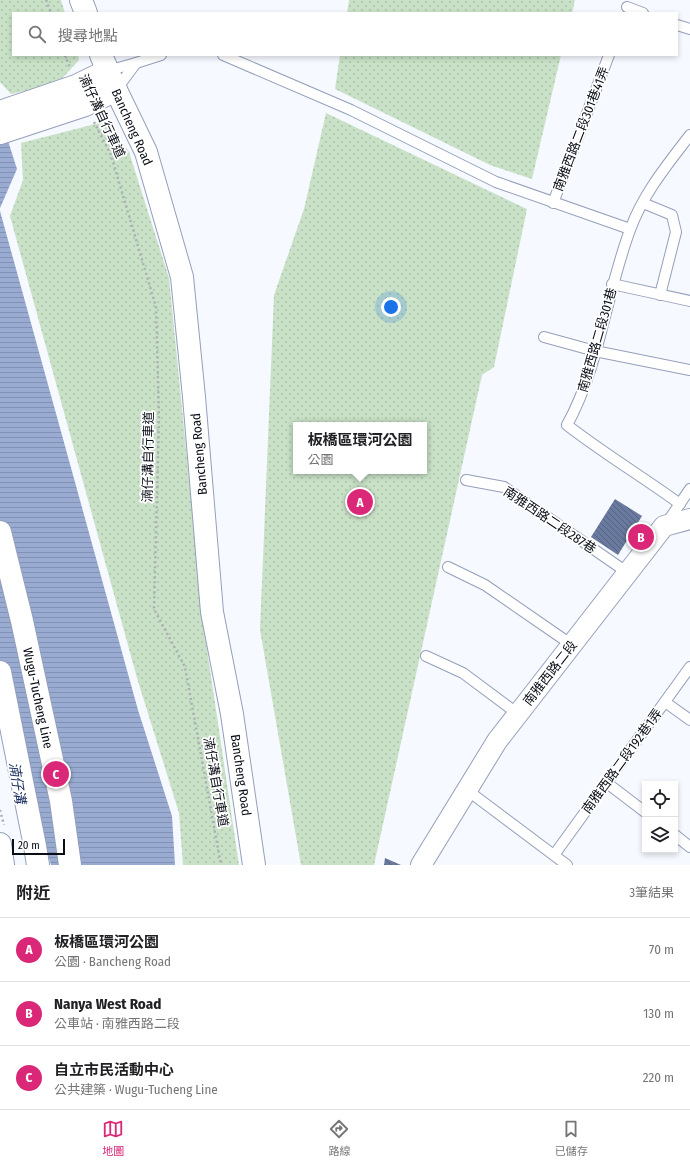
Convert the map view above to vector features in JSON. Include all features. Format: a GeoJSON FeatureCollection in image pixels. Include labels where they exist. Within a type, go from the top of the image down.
{"type":"FeatureCollection","features":[{"type":"Feature","properties":{"kind":"main road"},"geometry":{"type":"LineString","coordinates":[[81,0],[86,12]]}},
{"type":"Feature","properties":{"kind":"main road"},"geometry":{"type":"LineString","coordinates":[[4,121],[108,72]]}},
{"type":"Feature","properties":{"kind":"main road"},"geometry":{"type":"LineString","coordinates":[[4,121],[85,105],[108,72]]}},
{"type":"Feature","properties":{"kind":"main road","name":"Bancheng Road"},"geometry":{"type":"LineString","coordinates":[[108,72],[146,152],[182,277],[194,397],[212,612],[232,714],[254,865]]}},
{"type":"Feature","properties":{"kind":"main road","name":"Wugu-Tucheng Line"},"geometry":{"type":"LineString","coordinates":[[0,532],[24,629],[61,801],[70,865]]}},
{"type":"Feature","properties":{"kind":"main road"},"geometry":{"type":"LineString","coordinates":[[0,672],[38,865]]}},
{"type":"Feature","properties":{"kind":"main road"},"geometry":{"type":"LineString","coordinates":[[0,844],[3,865]]}},
{"type":"Feature","properties":{"kind":"street","name":"南雅西路二段"},"geometry":{"type":"LineString","coordinates":[[421,865],[497,741],[664,526],[685,512]]}},
{"type":"Feature","properties":{"kind":"lane"},"geometry":{"type":"LineString","coordinates":[[627,7],[640,12]]}},
{"type":"Feature","properties":{"kind":"lane"},"geometry":{"type":"LineString","coordinates":[[678,25],[690,29]]}},
{"type":"Feature","properties":{"kind":"lane"},"geometry":{"type":"LineString","coordinates":[[108,72],[158,56]]}},
{"type":"Feature","properties":{"kind":"lane"},"geometry":{"type":"LineString","coordinates":[[225,56],[351,110],[496,182],[630,229]]}},
{"type":"Feature","properties":{"kind":"lane","name":"南雅西路二段301巷41弄"},"geometry":{"type":"LineString","coordinates":[[553,203],[609,56]]}},
{"type":"Feature","properties":{"kind":"lane"},"geometry":{"type":"LineString","coordinates":[[108,72],[136,63]]}},
{"type":"Feature","properties":{"kind":"lane","name":"南雅西路二段301巷"},"geometry":{"type":"LineString","coordinates":[[685,512],[640,475],[594,446],[567,425],[578,404],[595,351],[612,284],[630,229],[651,186],[690,135]]}},
{"type":"Feature","properties":{"kind":"lane"},"geometry":{"type":"LineString","coordinates":[[643,203],[672,215],[676,232],[660,295]]}},
{"type":"Feature","properties":{"kind":"lane"},"geometry":{"type":"LineString","coordinates":[[612,284],[690,301]]}},
{"type":"Feature","properties":{"kind":"lane"},"geometry":{"type":"LineString","coordinates":[[544,337],[595,351],[690,370]]}},
{"type":"Feature","properties":{"kind":"lane","name":"南雅西路二段287巷"},"geometry":{"type":"LineString","coordinates":[[466,480],[504,487],[628,573]]}},
{"type":"Feature","properties":{"kind":"lane"},"geometry":{"type":"LineString","coordinates":[[685,512],[690,489]]}},
{"type":"Feature","properties":{"kind":"lane"},"geometry":{"type":"LineString","coordinates":[[448,567],[485,585],[572,645]]}},
{"type":"Feature","properties":{"kind":"lane"},"geometry":{"type":"LineString","coordinates":[[426,656],[463,673],[518,714]]}},
{"type":"Feature","properties":{"kind":"lane","name":"南雅西路二段192巷1弄"},"geometry":{"type":"LineString","coordinates":[[554,855],[690,667]]}},
{"type":"Feature","properties":{"kind":"lane"},"geometry":{"type":"LineString","coordinates":[[665,702],[690,720]]}},
{"type":"Feature","properties":{"kind":"lane"},"geometry":{"type":"LineString","coordinates":[[607,783],[642,810]]}},
{"type":"Feature","properties":{"kind":"lane"},"geometry":{"type":"LineString","coordinates":[[466,790],[567,865]]}},
{"type":"Feature","properties":{"kind":"lane"},"geometry":{"type":"LineString","coordinates":[[678,837],[690,847]]}},
{"type":"Feature","properties":{"kind":"path"},"geometry":{"type":"LineString","coordinates":[[46,0],[51,12]]}},
{"type":"Feature","properties":{"kind":"path","name":"湳仔溝自行車道"},"geometry":{"type":"LineString","coordinates":[[66,56],[76,86]]}},
{"type":"Feature","properties":{"kind":"path","name":"湳仔溝自行車道"},"geometry":{"type":"LineString","coordinates":[[85,105],[111,155],[156,307],[159,418],[154,609],[186,667],[221,865]]}},
{"type":"Feature","properties":{"kind":"green space"},"geometry":{"type":"Polygon","coordinates":[[[0,0],[61,0],[65,12],[12,12],[12,56],[78,56],[79,60],[57,84],[11,94],[0,82],[0,0]]]}},
{"type":"Feature","properties":{"kind":"green space"},"geometry":{"type":"Polygon","coordinates":[[[349,0],[575,0],[572,12],[347,12],[349,0]]]}},
{"type":"Feature","properties":{"kind":"green space"},"geometry":{"type":"Polygon","coordinates":[[[340,56],[561,56],[532,179],[490,165],[335,89],[340,56]]]}},
{"type":"Feature","properties":{"kind":"green space"},"geometry":{"type":"Polygon","coordinates":[[[326,113],[527,209],[494,367],[482,375],[374,865],[301,865],[260,630],[274,295],[304,209],[326,113]]]}},
{"type":"Feature","properties":{"kind":"green space"},"geometry":{"type":"Polygon","coordinates":[[[107,121],[129,152],[169,278],[204,629],[239,865],[183,865],[179,813],[137,678],[10,216],[23,180],[21,143],[107,121]]]}},
{"type":"Feature","properties":{"kind":"water"},"geometry":{"type":"Polygon","coordinates":[[[0,116],[17,169],[0,208],[0,116]]]}},
{"type":"Feature","properties":{"kind":"water"},"geometry":{"type":"Polygon","coordinates":[[[0,211],[138,710],[172,816],[175,865],[51,865],[44,843],[0,671],[0,211]]]}},
{"type":"Feature","properties":{"kind":"building"},"geometry":{"type":"Polygon","coordinates":[[[615,499],[642,516],[618,555],[591,537],[615,499]]]}},
{"type":"Feature","properties":{"kind":"building"},"geometry":{"type":"Polygon","coordinates":[[[385,858],[401,865],[384,865],[385,858]]]}},
{"type":"Feature","properties":{"kind":"place","name":"板橋區環河公園"},"geometry":{"type":"Point","coordinates":[360,502]}},
{"type":"Feature","properties":{"kind":"place","name":"Nanya West Road"},"geometry":{"type":"Point","coordinates":[641,537]}},
{"type":"Feature","properties":{"kind":"place","name":"自立市民活動中心"},"geometry":{"type":"Point","coordinates":[56,774]}},
{"type":"Feature","properties":{"kind":"water label","name":"湳仔溝"},"geometry":{"type":"Point","coordinates":[17,783]}}]}
